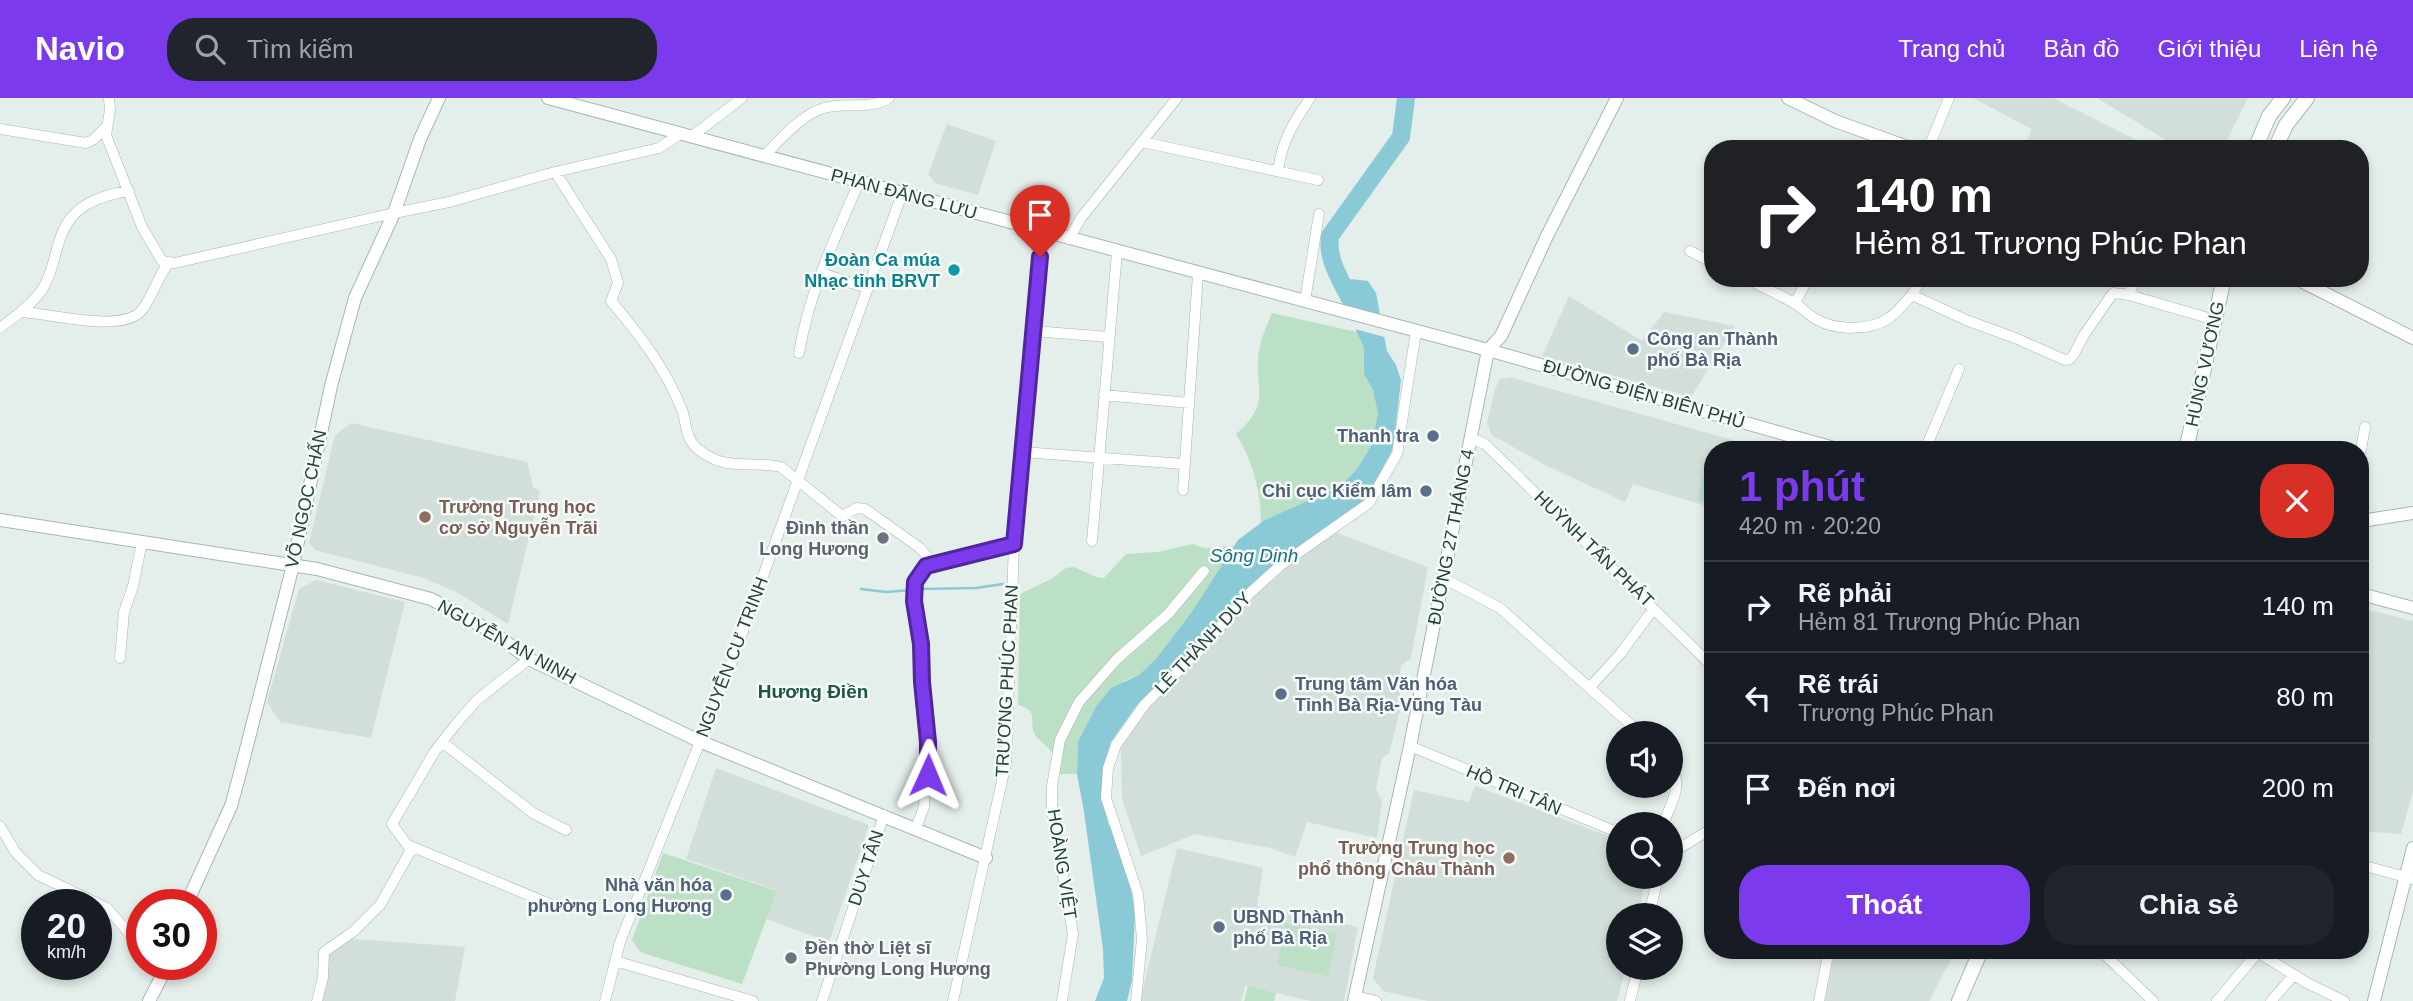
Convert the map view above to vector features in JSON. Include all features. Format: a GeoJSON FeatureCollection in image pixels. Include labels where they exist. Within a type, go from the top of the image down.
{"type":"FeatureCollection","features":[{"type":"Feature","properties":{"kind":"main road"},"geometry":{"type":"LineString","coordinates":[[2259,140],[2269,116],[2283,98]]}},
{"type":"Feature","properties":{"kind":"main road"},"geometry":{"type":"LineString","coordinates":[[2279,140],[2286,125],[2307,98]]}},
{"type":"Feature","properties":{"kind":"main road","name":"HÙNG VƯƠNG"},"geometry":{"type":"LineString","coordinates":[[2188,441],[2222,287]]}},
{"type":"Feature","properties":{"kind":"main road"},"geometry":{"type":"LineString","coordinates":[[1959,1001],[1977,959]]}},
{"type":"Feature","properties":{"kind":"street"},"geometry":{"type":"LineString","coordinates":[[109,98],[106,135],[142,227],[162,261],[174,263],[449,202],[555,172],[659,148],[686,135],[742,98]]}},
{"type":"Feature","properties":{"kind":"street","name":"VÕ NGỌC CHẤN"},"geometry":{"type":"LineString","coordinates":[[193,889],[231,806],[293,565],[320,432],[350,316],[360,284],[394,213],[420,139],[439,98]]}},
{"type":"Feature","properties":{"kind":"street","name":"PHAN ĐĂNG LƯU"},"geometry":{"type":"LineString","coordinates":[[548,98],[1419,332]]}},
{"type":"Feature","properties":{"kind":"street"},"geometry":{"type":"LineString","coordinates":[[764,156],[796,125],[823,108],[865,105],[889,98]]}},
{"type":"Feature","properties":{"kind":"street"},"geometry":{"type":"LineString","coordinates":[[1069,239],[1081,218],[1177,98]]}},
{"type":"Feature","properties":{"kind":"street"},"geometry":{"type":"LineString","coordinates":[[1278,172],[1280,153],[1289,130],[1310,98]]}},
{"type":"Feature","properties":{"kind":"street","name":"ĐƯỜNG 27 THÁNG 4"},"geometry":{"type":"LineString","coordinates":[[1354,999],[1410,746],[1488,350],[1501,336],[1616,98]]}},
{"type":"Feature","properties":{"kind":"street"},"geometry":{"type":"LineString","coordinates":[[1788,98],[1870,140]]}},
{"type":"Feature","properties":{"kind":"street"},"geometry":{"type":"LineString","coordinates":[[1932,140],[1949,98]]}},
{"type":"Feature","properties":{"kind":"street"},"geometry":{"type":"LineString","coordinates":[[0,128],[86,143],[107,126]]}},
{"type":"Feature","properties":{"kind":"street"},"geometry":{"type":"LineString","coordinates":[[1143,142],[1318,180]]}},
{"type":"Feature","properties":{"kind":"street"},"geometry":{"type":"LineString","coordinates":[[555,172],[611,258],[618,283],[611,300],[663,369],[683,411],[691,441],[699,450],[715,460],[781,467],[842,516],[857,508],[864,509],[926,555],[928,562],[915,582],[914,601],[921,644],[928,742],[924,807],[916,828]]}},
{"type":"Feature","properties":{"kind":"street"},"geometry":{"type":"LineString","coordinates":[[799,353],[804,326],[821,273],[859,182]]}},
{"type":"Feature","properties":{"kind":"street"},"geometry":{"type":"LineString","coordinates":[[0,328],[21,312],[42,290],[60,239],[73,214],[100,197],[129,191]]}},
{"type":"Feature","properties":{"kind":"street","name":"NGUYỄN CƯ TRINH"},"geometry":{"type":"LineString","coordinates":[[605,1001],[615,961],[639,890],[731,664],[902,194]]}},
{"type":"Feature","properties":{"kind":"street"},"geometry":{"type":"LineString","coordinates":[[1306,302],[1319,214]]}},
{"type":"Feature","properties":{"kind":"street","name":"TRƯƠNG PHÚC PHAN"},"geometry":{"type":"LineString","coordinates":[[953,1001],[1006,763],[1014,544],[1042,232]]}},
{"type":"Feature","properties":{"kind":"street"},"geometry":{"type":"LineString","coordinates":[[1690,251],[1704,258]]}},
{"type":"Feature","properties":{"kind":"street"},"geometry":{"type":"LineString","coordinates":[[1092,541],[1117,252]]}},
{"type":"Feature","properties":{"kind":"street"},"geometry":{"type":"LineString","coordinates":[[21,312],[103,321],[134,316],[142,311],[158,276],[169,262]]}},
{"type":"Feature","properties":{"kind":"street"},"geometry":{"type":"LineString","coordinates":[[821,273],[867,288]]}},
{"type":"Feature","properties":{"kind":"street"},"geometry":{"type":"LineString","coordinates":[[1183,490],[1198,274]]}},
{"type":"Feature","properties":{"kind":"street"},"geometry":{"type":"LineString","coordinates":[[1763,287],[1795,303],[1816,320],[1860,328],[1890,318],[1917,287]]}},
{"type":"Feature","properties":{"kind":"street"},"geometry":{"type":"LineString","coordinates":[[1795,303],[1803,287]]}},
{"type":"Feature","properties":{"kind":"street"},"geometry":{"type":"LineString","coordinates":[[2129,295],[2132,287]]}},
{"type":"Feature","properties":{"kind":"street"},"geometry":{"type":"LineString","coordinates":[[2313,287],[2413,338]]}},
{"type":"Feature","properties":{"kind":"street"},"geometry":{"type":"LineString","coordinates":[[1912,295],[2065,360],[2074,354],[2113,293],[2129,295],[2216,320]]}},
{"type":"Feature","properties":{"kind":"street"},"geometry":{"type":"LineString","coordinates":[[1033,331],[1110,338]]}},
{"type":"Feature","properties":{"kind":"street","name":"ĐƯỜNG ĐIỆN BIÊN PHỦ"},"geometry":{"type":"LineString","coordinates":[[1419,332],[1809,441]]}},
{"type":"Feature","properties":{"kind":"street","name":"LÊ THÀNH DUY"},"geometry":{"type":"LineString","coordinates":[[1136,1001],[1142,939],[1138,894],[1106,798],[1108,768],[1116,745],[1144,704],[1198,652],[1251,592],[1281,565],[1369,503],[1397,454],[1419,332]]}},
{"type":"Feature","properties":{"kind":"street"},"geometry":{"type":"LineString","coordinates":[[1929,441],[1959,369]]}},
{"type":"Feature","properties":{"kind":"street"},"geometry":{"type":"LineString","coordinates":[[1104,396],[1189,403]]}},
{"type":"Feature","properties":{"kind":"street"},"geometry":{"type":"LineString","coordinates":[[2363,441],[2365,427]]}},
{"type":"Feature","properties":{"kind":"street","name":"HUỲNH TẤN PHÁT"},"geometry":{"type":"LineString","coordinates":[[1470,438],[1485,444],[1704,658]]}},
{"type":"Feature","properties":{"kind":"street"},"geometry":{"type":"LineString","coordinates":[[1022,452],[1184,464]]}},
{"type":"Feature","properties":{"kind":"street"},"geometry":{"type":"LineString","coordinates":[[2369,520],[2413,513]]}},
{"type":"Feature","properties":{"kind":"street","name":"NGUYỄN AN NINH"},"geometry":{"type":"LineString","coordinates":[[0,520],[293,565],[431,599],[491,631],[529,659],[699,741],[986,858]]}},
{"type":"Feature","properties":{"kind":"street"},"geometry":{"type":"LineString","coordinates":[[120,658],[124,612],[133,586],[142,542]]}},
{"type":"Feature","properties":{"kind":"street"},"geometry":{"type":"LineString","coordinates":[[926,566],[1014,544]]}},
{"type":"Feature","properties":{"kind":"street","name":"HOÀNG VIỆT"},"geometry":{"type":"LineString","coordinates":[[1062,1001],[1073,934],[1052,811],[1052,786],[1060,740],[1079,702],[1117,659],[1168,614],[1204,571]]}},
{"type":"Feature","properties":{"kind":"street"},"geometry":{"type":"LineString","coordinates":[[1443,578],[1500,608],[1627,721]]}},
{"type":"Feature","properties":{"kind":"street"},"geometry":{"type":"LineString","coordinates":[[2369,596],[2413,608]]}},
{"type":"Feature","properties":{"kind":"street"},"geometry":{"type":"LineString","coordinates":[[1590,687],[1655,610]]}},
{"type":"Feature","properties":{"kind":"street"},"geometry":{"type":"LineString","coordinates":[[317,1001],[323,977],[324,952],[354,931],[380,905],[411,850],[392,824],[442,742],[477,699],[529,659]]}},
{"type":"Feature","properties":{"kind":"street"},"geometry":{"type":"LineString","coordinates":[[442,742],[533,813],[566,830]]}},
{"type":"Feature","properties":{"kind":"street","name":"HỒ TRI TÂN"},"geometry":{"type":"LineString","coordinates":[[1410,746],[1606,828]]}},
{"type":"Feature","properties":{"kind":"street","name":"DUY TÂN"},"geometry":{"type":"LineString","coordinates":[[822,1001],[884,815]]}},
{"type":"Feature","properties":{"kind":"street"},"geometry":{"type":"LineString","coordinates":[[0,826],[16,853],[38,875],[107,908],[126,930]]}},
{"type":"Feature","properties":{"kind":"street"},"geometry":{"type":"LineString","coordinates":[[1683,846],[1704,833]]}},
{"type":"Feature","properties":{"kind":"street"},"geometry":{"type":"LineString","coordinates":[[407,845],[550,904]]}},
{"type":"Feature","properties":{"kind":"street"},"geometry":{"type":"LineString","coordinates":[[2374,1001],[2409,878],[2413,848]]}},
{"type":"Feature","properties":{"kind":"street"},"geometry":{"type":"LineString","coordinates":[[2369,867],[2409,878]]}},
{"type":"Feature","properties":{"kind":"street"},"geometry":{"type":"LineString","coordinates":[[1819,1001],[1827,959]]}},
{"type":"Feature","properties":{"kind":"street"},"geometry":{"type":"LineString","coordinates":[[2109,959],[2152,1001]]}},
{"type":"Feature","properties":{"kind":"street"},"geometry":{"type":"LineString","coordinates":[[2217,1001],[2252,959]]}},
{"type":"Feature","properties":{"kind":"street"},"geometry":{"type":"LineString","coordinates":[[2271,959],[2294,975],[2344,1001]]}},
{"type":"Feature","properties":{"kind":"street"},"geometry":{"type":"LineString","coordinates":[[615,961],[753,1001]]}},
{"type":"Feature","properties":{"kind":"street"},"geometry":{"type":"LineString","coordinates":[[2271,1001],[2294,975]]}},
{"type":"Feature","properties":{"kind":"street"},"geometry":{"type":"LineString","coordinates":[[149,1001],[158,980]]}},
{"type":"Feature","properties":{"kind":"street"},"geometry":{"type":"LineString","coordinates":[[1630,1001],[1635,980]]}},
{"type":"Feature","properties":{"kind":"street"},"geometry":{"type":"LineString","coordinates":[[1354,999],[1376,1001]]}},
{"type":"Feature","properties":{"kind":"shaded area"},"geometry":{"type":"Polygon","coordinates":[[[1973,98],[2053,98],[2136,140],[2028,140],[2032,129],[1973,98]]]}},
{"type":"Feature","properties":{"kind":"shaded area"},"geometry":{"type":"Polygon","coordinates":[[[2097,98],[2248,98],[2227,140],[2166,140],[2097,98]]]}},
{"type":"Feature","properties":{"kind":"shaded area"},"geometry":{"type":"Polygon","coordinates":[[[947,124],[996,141],[978,195],[935,183],[928,174],[947,124]]]}},
{"type":"Feature","properties":{"kind":"shaded area","name":"Công an Thành phố Bà Rịa"},"geometry":{"type":"Polygon","coordinates":[[[1569,296],[1642,341],[1664,312],[1735,326],[1691,397],[1542,356],[1569,296]]]}},
{"type":"Feature","properties":{"kind":"shaded area"},"geometry":{"type":"Polygon","coordinates":[[[1510,377],[1736,441],[1704,441],[1704,505],[1633,484],[1625,502],[1545,465],[1492,435],[1487,423],[1500,379],[1510,377]]]}},
{"type":"Feature","properties":{"kind":"shaded area","name":"Trường Trung học cơ sở Nguyễn Trãi"},"geometry":{"type":"Polygon","coordinates":[[[351,423],[527,462],[533,487],[540,491],[508,624],[458,593],[424,578],[315,550],[309,543],[335,435],[351,423]]]}},
{"type":"Feature","properties":{"kind":"shaded area","name":"Trung tâm Văn hóa Tỉnh Bà Rịa-Vũng Tàu"},"geometry":{"type":"Polygon","coordinates":[[[1334,532],[1428,567],[1411,658],[1401,666],[1398,687],[1402,702],[1389,754],[1382,758],[1376,789],[1382,801],[1377,838],[1307,822],[1295,857],[1270,848],[1195,834],[1141,856],[1122,799],[1121,749],[1125,740],[1136,722],[1269,580],[1334,532]]]}},
{"type":"Feature","properties":{"kind":"shaded area"},"geometry":{"type":"Polygon","coordinates":[[[316,580],[405,602],[371,738],[280,722],[267,702],[299,589],[316,580]]]}},
{"type":"Feature","properties":{"kind":"shaded area"},"geometry":{"type":"Polygon","coordinates":[[[2369,610],[2413,621],[2413,791],[2401,834],[2369,832],[2369,610]]]}},
{"type":"Feature","properties":{"kind":"shaded area"},"geometry":{"type":"Polygon","coordinates":[[[716,768],[869,825],[829,942],[766,919],[776,890],[686,859],[716,768]]]}},
{"type":"Feature","properties":{"kind":"shaded area","name":"Trường Trung học phổ thông Châu Thành"},"geometry":{"type":"Polygon","coordinates":[[[1475,786],[1606,835],[1606,889],[1643,889],[1641,903],[1606,903],[1606,980],[1623,980],[1617,1001],[1428,1001],[1383,991],[1373,978],[1414,790],[1469,802],[1475,786]]]}},
{"type":"Feature","properties":{"kind":"shaded area"},"geometry":{"type":"Polygon","coordinates":[[[1177,848],[1263,868],[1257,906],[1358,927],[1344,1001],[1311,1001],[1245,986],[1241,1001],[1140,1001],[1177,848]]]}},
{"type":"Feature","properties":{"kind":"shaded area"},"geometry":{"type":"Polygon","coordinates":[[[340,938],[465,947],[455,1001],[315,1001],[323,952],[340,938]]]}},
{"type":"Feature","properties":{"kind":"shaded area"},"geometry":{"type":"Polygon","coordinates":[[[1833,959],[1951,959],[1929,1001],[1825,1001],[1833,959]]]}},
{"type":"Feature","properties":{"kind":"green space"},"geometry":{"type":"Polygon","coordinates":[[[1272,313],[1357,332],[1364,348],[1364,374],[1373,390],[1378,414],[1371,446],[1357,469],[1339,487],[1261,524],[1255,477],[1236,434],[1247,423],[1258,403],[1259,351],[1272,313]]]}},
{"type":"Feature","properties":{"kind":"green space"},"geometry":{"type":"Polygon","coordinates":[[[1704,474],[1704,501],[1697,499],[1704,474]]]}},
{"type":"Feature","properties":{"kind":"green space"},"geometry":{"type":"Polygon","coordinates":[[[1192,544],[1204,548],[1234,546],[1191,613],[1155,660],[1139,675],[1124,681],[1078,742],[1077,774],[1058,774],[1052,753],[1034,731],[1029,710],[1018,705],[1020,594],[1051,579],[1066,568],[1074,567],[1104,578],[1126,554],[1158,552],[1192,544]]]}},
{"type":"Feature","properties":{"kind":"green space"},"geometry":{"type":"Polygon","coordinates":[[[663,853],[777,891],[742,984],[640,952],[632,940],[663,853]]]}},
{"type":"Feature","properties":{"kind":"green space"},"geometry":{"type":"Polygon","coordinates":[[[1286,923],[1337,934],[1328,976],[1277,965],[1286,923]]]}},
{"type":"Feature","properties":{"kind":"green space"},"geometry":{"type":"Polygon","coordinates":[[[1248,986],[1276,993],[1274,1001],[1244,1001],[1248,986]]]}},
{"type":"Feature","properties":{"kind":"water","name":"Sông Dinh"},"geometry":{"type":"Polygon","coordinates":[[[1351,279],[1368,281],[1376,293],[1387,351],[1401,380],[1393,449],[1365,500],[1281,560],[1236,598],[1194,651],[1137,705],[1111,742],[1105,764],[1102,796],[1108,823],[1128,868],[1135,914],[1132,980],[1127,1001],[1095,1001],[1104,978],[1103,949],[1077,774],[1078,742],[1097,705],[1111,688],[1139,675],[1155,660],[1191,613],[1238,540],[1265,520],[1339,487],[1357,469],[1371,446],[1378,414],[1373,390],[1364,374],[1364,348],[1340,295],[1351,279]]]}},
{"type":"Feature","properties":{"kind":"pier"},"geometry":{"type":"Polygon","coordinates":[[[1342,307],[1385,318],[1388,338],[1351,328],[1342,307]]]}},
{"type":"Feature","properties":{"kind":"waterway","name":"Sông Dinh"},"geometry":{"type":"LineString","coordinates":[[1354,307],[1333,264],[1330,236],[1401,137],[1406,98]]}},
{"type":"Feature","properties":{"kind":"waterway"},"geometry":{"type":"LineString","coordinates":[[919,589],[976,588],[1003,584]]}},
{"type":"Feature","properties":{"kind":"waterway"},"geometry":{"type":"LineString","coordinates":[[861,589],[886,592],[912,590]]}},
{"type":"Feature","properties":{"kind":"place","name":"Đoàn Ca múa Nhạc tỉnh BRVT"},"geometry":{"type":"Point","coordinates":[954,270]}},
{"type":"Feature","properties":{"kind":"place","name":"Công an Thành phố Bà Rịa"},"geometry":{"type":"Point","coordinates":[1633,349]}},
{"type":"Feature","properties":{"kind":"place","name":"Thanh tra"},"geometry":{"type":"Point","coordinates":[1433,436]}},
{"type":"Feature","properties":{"kind":"place","name":"Chi cục Kiểm lâm"},"geometry":{"type":"Point","coordinates":[1426,491]}},
{"type":"Feature","properties":{"kind":"place","name":"Trường Trung học cơ sở Nguyễn Trãi"},"geometry":{"type":"Point","coordinates":[425,517]}},
{"type":"Feature","properties":{"kind":"place","name":"Đình thần Long Hương"},"geometry":{"type":"Point","coordinates":[883,538]}},
{"type":"Feature","properties":{"kind":"place","name":"Trung tâm Văn hóa Tỉnh Bà Rịa-Vũng Tàu"},"geometry":{"type":"Point","coordinates":[1281,694]}},
{"type":"Feature","properties":{"kind":"place","name":"Trường Trung học phổ thông Châu Thành"},"geometry":{"type":"Point","coordinates":[1509,858]}},
{"type":"Feature","properties":{"kind":"place","name":"Nhà văn hóa phường Long Hương"},"geometry":{"type":"Point","coordinates":[726,895]}},
{"type":"Feature","properties":{"kind":"place","name":"UBND Thành phố Bà Rịa"},"geometry":{"type":"Point","coordinates":[1219,927]}},
{"type":"Feature","properties":{"kind":"place","name":"Đền thờ Liệt sĩ Phường Long Hương"},"geometry":{"type":"Point","coordinates":[791,958]}},
{"type":"Feature","properties":{"kind":"district","name":"Hương Điền"},"geometry":{"type":"Point","coordinates":[813,691]}},
{"type":"Feature","properties":{"kind":"route"},"geometry":{"type":"LineString","coordinates":[[928,775],[921,644],[914,601],[915,582],[926,566],[1014,544],[1040,257]]}}]}
